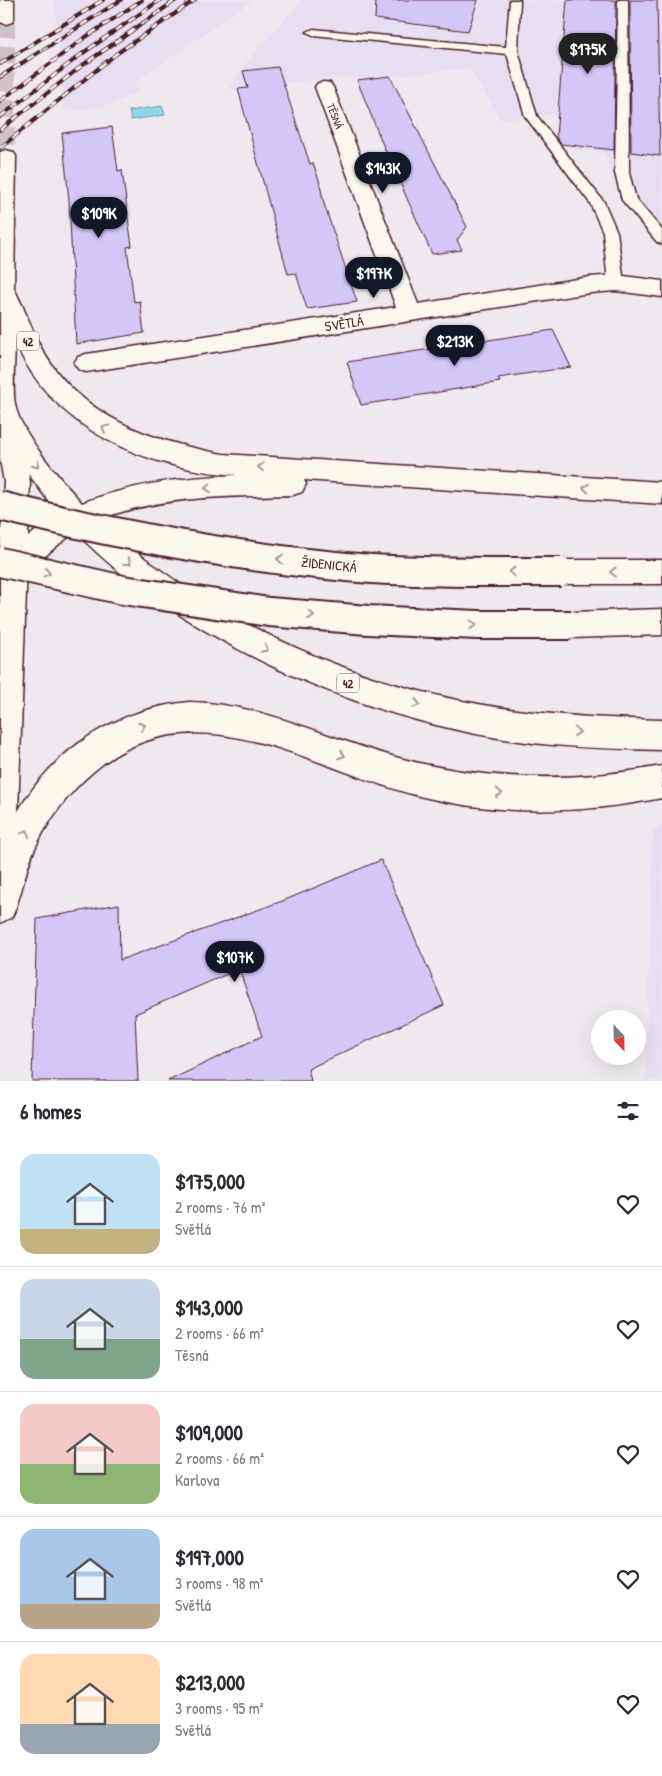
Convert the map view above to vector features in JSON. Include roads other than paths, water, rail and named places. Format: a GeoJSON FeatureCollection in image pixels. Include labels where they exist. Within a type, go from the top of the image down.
{"type":"FeatureCollection","features":[{"type":"Feature","properties":{"kind":"main road"},"geometry":{"type":"LineString","coordinates":[[6,0],[6,19]]}},
{"type":"Feature","properties":{"kind":"main road","name":"TĚSNÁ"},"geometry":{"type":"LineString","coordinates":[[324,87],[410,313]]}},
{"type":"Feature","properties":{"kind":"main road","name":"42"},"geometry":{"type":"LineString","coordinates":[[6,156],[2,278],[2,414],[34,463],[78,518],[112,549],[190,607],[234,633],[283,658],[334,679],[435,709],[508,724],[572,732],[662,735]]}},
{"type":"Feature","properties":{"kind":"main road","name":"42"},"geometry":{"type":"LineString","coordinates":[[2,278],[35,359],[58,391],[91,420],[121,436],[164,452],[223,464],[662,493]]}},
{"type":"Feature","properties":{"kind":"main road","name":"SVĚTLÁ"},"geometry":{"type":"LineString","coordinates":[[86,363],[590,285],[616,283],[662,289]]}},
{"type":"Feature","properties":{"kind":"main road"},"geometry":{"type":"LineString","coordinates":[[0,841],[4,576],[17,482],[2,414]]}},
{"type":"Feature","properties":{"kind":"main road"},"geometry":{"type":"LineString","coordinates":[[4,576],[56,531],[78,518],[140,495],[170,490],[432,478]]}},
{"type":"Feature","properties":{"kind":"main road","name":"ŽIDENICKÁ"},"geometry":{"type":"LineString","coordinates":[[0,506],[143,538],[270,558],[371,568],[473,572],[662,572]]}},
{"type":"Feature","properties":{"kind":"main road"},"geometry":{"type":"LineString","coordinates":[[4,576],[123,590],[269,612],[368,620],[478,625],[571,625],[662,622]]}},
{"type":"Feature","properties":{"kind":"main road"},"geometry":{"type":"LineString","coordinates":[[0,905],[15,855],[32,819],[61,778],[102,744],[125,732],[153,722],[180,718],[208,717],[249,725],[296,738],[394,774],[442,785],[491,793],[538,796],[585,794],[662,782]]}},
{"type":"Feature","properties":{"kind":"lane"},"geometry":{"type":"LineString","coordinates":[[515,0],[512,51],[531,116],[598,202],[610,232],[616,283]]}},
{"type":"Feature","properties":{"kind":"lane"},"geometry":{"type":"LineString","coordinates":[[623,0],[622,173],[629,200],[662,239]]}},
{"type":"Feature","properties":{"kind":"lane"},"geometry":{"type":"LineString","coordinates":[[312,32],[512,51]]}},
{"type":"Feature","properties":{"kind":"water"},"geometry":{"type":"Polygon","coordinates":[[[162,106],[165,115],[131,120],[129,111],[162,106]]]}},
{"type":"Feature","properties":{"kind":"tunnel"},"geometry":{"type":"LineString","coordinates":[[6,19],[6,156]]}},
{"type":"Feature","properties":{"kind":"railway"},"geometry":{"type":"LineString","coordinates":[[0,64],[103,0]]}},
{"type":"Feature","properties":{"kind":"railway"},"geometry":{"type":"LineString","coordinates":[[0,77],[121,0]]}},
{"type":"Feature","properties":{"kind":"railway"},"geometry":{"type":"LineString","coordinates":[[0,101],[83,39],[142,0]]}},
{"type":"Feature","properties":{"kind":"railway"},"geometry":{"type":"LineString","coordinates":[[0,117],[83,53],[160,0]]}},
{"type":"Feature","properties":{"kind":"railway"},"geometry":{"type":"LineString","coordinates":[[0,130],[83,65],[176,0]]}},
{"type":"Feature","properties":{"kind":"railway"},"geometry":{"type":"LineString","coordinates":[[0,148],[116,54],[195,0]]}}]}
